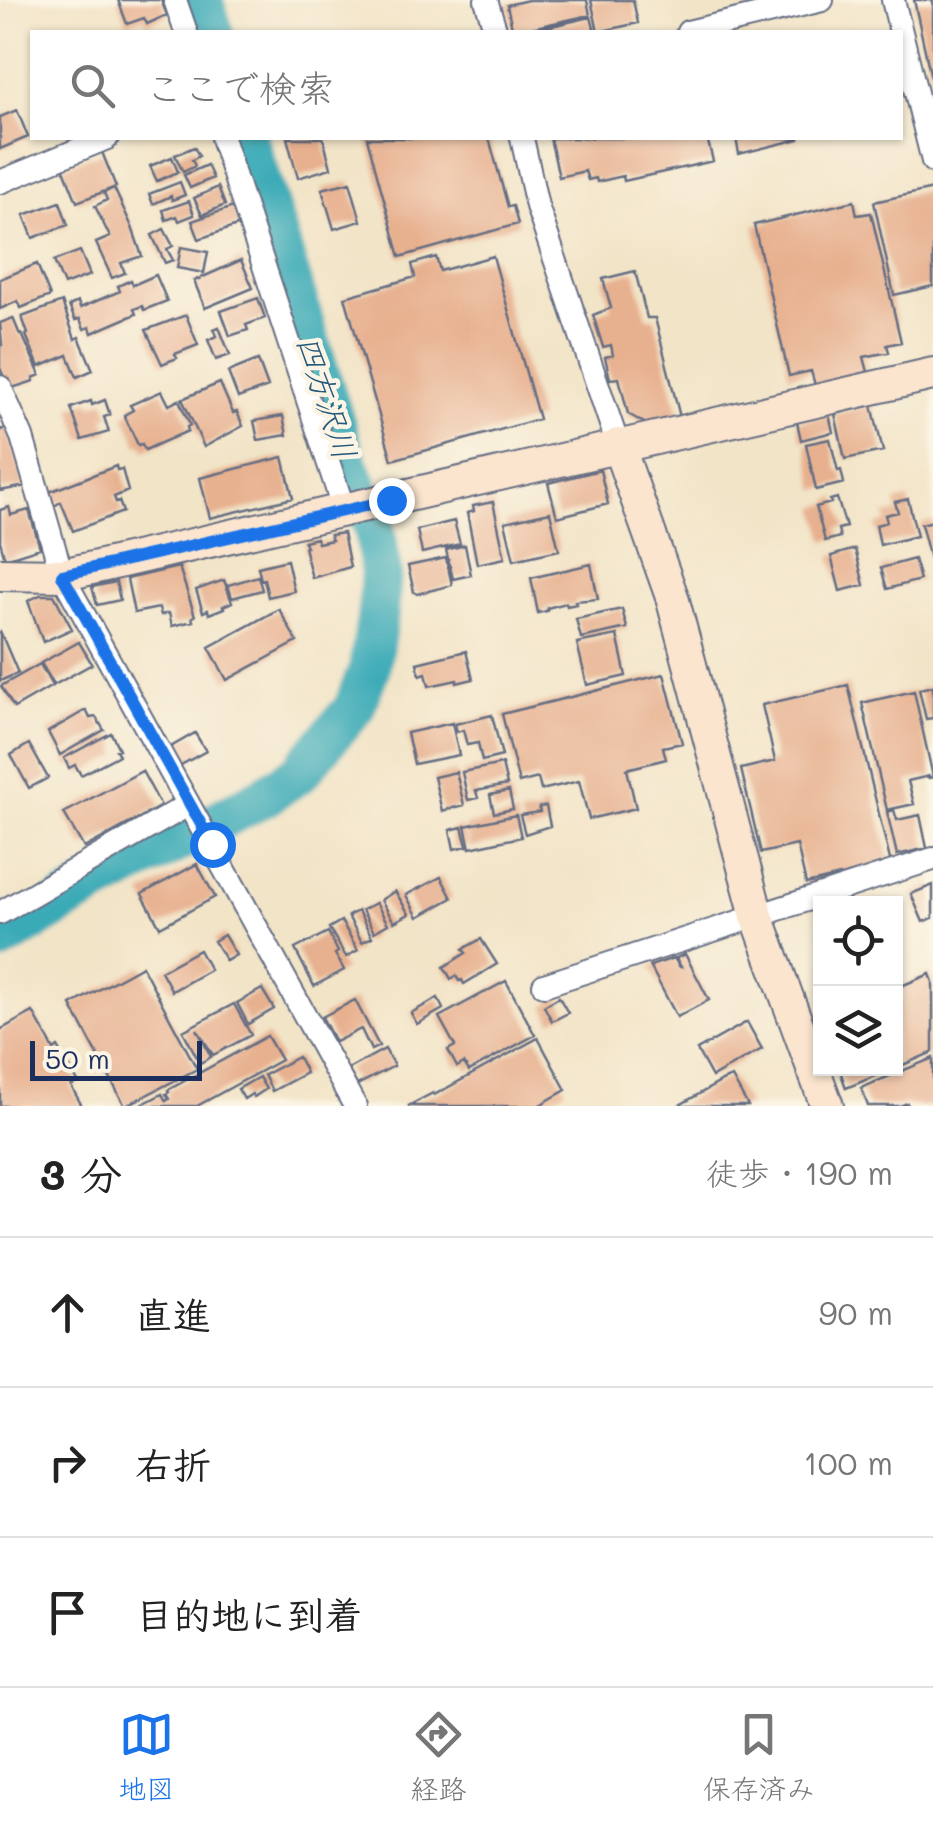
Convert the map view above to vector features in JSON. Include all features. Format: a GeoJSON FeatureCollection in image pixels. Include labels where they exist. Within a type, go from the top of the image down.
{"type":"FeatureCollection","features":[{"type":"Feature","properties":{"kind":"street"},"geometry":{"type":"LineString","coordinates":[[175,0],[185,30]]}},
{"type":"Feature","properties":{"kind":"street"},"geometry":{"type":"LineString","coordinates":[[486,0],[495,30]]}},
{"type":"Feature","properties":{"kind":"street"},"geometry":{"type":"LineString","coordinates":[[696,30],[822,0]]}},
{"type":"Feature","properties":{"kind":"street"},"geometry":{"type":"LineString","coordinates":[[892,0],[900,30]]}},
{"type":"Feature","properties":{"kind":"street"},"geometry":{"type":"LineString","coordinates":[[903,43],[933,161]]}},
{"type":"Feature","properties":{"kind":"street"},"geometry":{"type":"LineString","coordinates":[[0,182],[102,140]]}},
{"type":"Feature","properties":{"kind":"street"},"geometry":{"type":"LineString","coordinates":[[223,140],[344,510]]}},
{"type":"Feature","properties":{"kind":"street"},"geometry":{"type":"LineString","coordinates":[[522,140],[537,206],[672,597],[757,916],[827,1106]]}},
{"type":"Feature","properties":{"kind":"street"},"geometry":{"type":"LineString","coordinates":[[0,574],[62,575],[933,374]]}},
{"type":"Feature","properties":{"kind":"street"},"geometry":{"type":"LineString","coordinates":[[0,387],[22,437],[62,575],[355,1106]]}},
{"type":"Feature","properties":{"kind":"street"},"geometry":{"type":"LineString","coordinates":[[0,913],[188,805]]}},
{"type":"Feature","properties":{"kind":"street"},"geometry":{"type":"LineString","coordinates":[[544,986],[933,859]]}},
{"type":"Feature","properties":{"kind":"building"},"geometry":{"type":"Polygon","coordinates":[[[118,0],[161,0],[167,15],[147,24],[144,18],[127,24],[118,0]]]}},
{"type":"Feature","properties":{"kind":"building"},"geometry":{"type":"Polygon","coordinates":[[[528,0],[587,0],[590,15],[513,30],[507,5],[528,0]]]}},
{"type":"Feature","properties":{"kind":"building"},"geometry":{"type":"Polygon","coordinates":[[[591,0],[633,0],[638,23],[598,30],[591,0]]]}},
{"type":"Feature","properties":{"kind":"building"},"geometry":{"type":"Polygon","coordinates":[[[914,0],[933,0],[931,78],[914,0]]]}},
{"type":"Feature","properties":{"kind":"building"},"geometry":{"type":"Polygon","coordinates":[[[591,17],[594,30],[544,30],[591,17]]]}},
{"type":"Feature","properties":{"kind":"building"},"geometry":{"type":"Polygon","coordinates":[[[17,110],[28,137],[0,149],[0,117],[17,110]]]}},
{"type":"Feature","properties":{"kind":"building"},"geometry":{"type":"Polygon","coordinates":[[[288,140],[324,140],[331,168],[298,178],[288,140]]]}},
{"type":"Feature","properties":{"kind":"building"},"geometry":{"type":"Polygon","coordinates":[[[368,140],[490,140],[508,207],[513,206],[518,224],[400,257],[368,140]]]}},
{"type":"Feature","properties":{"kind":"building"},"geometry":{"type":"Polygon","coordinates":[[[550,140],[708,140],[713,161],[624,181],[623,176],[597,182],[596,178],[588,180],[585,171],[559,177],[550,140]]]}},
{"type":"Feature","properties":{"kind":"building"},"geometry":{"type":"Polygon","coordinates":[[[736,140],[795,140],[739,154],[736,140]]]}},
{"type":"Feature","properties":{"kind":"building"},"geometry":{"type":"Polygon","coordinates":[[[194,147],[199,156],[192,160],[195,166],[183,172],[175,155],[194,147]]]}},
{"type":"Feature","properties":{"kind":"building"},"geometry":{"type":"Polygon","coordinates":[[[102,152],[116,187],[77,202],[63,167],[102,152]]]}},
{"type":"Feature","properties":{"kind":"building"},"geometry":{"type":"Polygon","coordinates":[[[172,157],[178,172],[157,181],[150,166],[172,157]]]}},
{"type":"Feature","properties":{"kind":"building"},"geometry":{"type":"Polygon","coordinates":[[[207,165],[213,178],[190,188],[184,175],[207,165]]]}},
{"type":"Feature","properties":{"kind":"building"},"geometry":{"type":"Polygon","coordinates":[[[180,182],[185,195],[153,204],[149,194],[180,182]]]}},
{"type":"Feature","properties":{"kind":"building"},"geometry":{"type":"Polygon","coordinates":[[[350,182],[361,221],[334,229],[322,189],[350,182]]]}},
{"type":"Feature","properties":{"kind":"building"},"geometry":{"type":"Polygon","coordinates":[[[218,187],[225,205],[202,215],[194,198],[218,187]]]}},
{"type":"Feature","properties":{"kind":"building"},"geometry":{"type":"Polygon","coordinates":[[[114,188],[142,256],[121,263],[125,273],[112,278],[96,243],[110,237],[95,206],[107,200],[104,193],[114,188]]]}},
{"type":"Feature","properties":{"kind":"building"},"geometry":{"type":"Polygon","coordinates":[[[933,189],[933,286],[894,295],[874,202],[933,189]]]}},
{"type":"Feature","properties":{"kind":"building"},"geometry":{"type":"Polygon","coordinates":[[[189,201],[194,215],[179,221],[177,216],[166,220],[163,210],[189,201]]]}},
{"type":"Feature","properties":{"kind":"building"},"geometry":{"type":"Polygon","coordinates":[[[854,201],[857,215],[871,213],[901,342],[887,345],[889,352],[864,357],[868,372],[815,385],[811,371],[789,376],[754,225],[854,201]]]}},
{"type":"Feature","properties":{"kind":"building"},"geometry":{"type":"Polygon","coordinates":[[[60,202],[68,225],[33,238],[24,215],[60,202]]]}},
{"type":"Feature","properties":{"kind":"building"},"geometry":{"type":"Polygon","coordinates":[[[233,207],[240,225],[199,239],[192,221],[233,207]]]}},
{"type":"Feature","properties":{"kind":"building"},"geometry":{"type":"Polygon","coordinates":[[[164,229],[173,246],[167,249],[173,260],[165,263],[152,235],[164,229]]]}},
{"type":"Feature","properties":{"kind":"building"},"geometry":{"type":"Polygon","coordinates":[[[181,247],[208,252],[204,273],[177,268],[181,247]]]}},
{"type":"Feature","properties":{"kind":"building"},"geometry":{"type":"Polygon","coordinates":[[[80,251],[90,275],[64,285],[54,261],[80,251]]]}},
{"type":"Feature","properties":{"kind":"building"},"geometry":{"type":"Polygon","coordinates":[[[493,256],[539,419],[392,460],[345,297],[415,277],[412,264],[436,257],[440,271],[493,256]]]}},
{"type":"Feature","properties":{"kind":"building"},"geometry":{"type":"Polygon","coordinates":[[[241,260],[253,288],[205,308],[194,281],[241,260]]]}},
{"type":"Feature","properties":{"kind":"building"},"geometry":{"type":"Polygon","coordinates":[[[37,264],[50,296],[21,308],[18,301],[0,309],[0,279],[37,264]]]}},
{"type":"Feature","properties":{"kind":"building"},"geometry":{"type":"Polygon","coordinates":[[[635,271],[647,318],[655,318],[680,417],[648,425],[628,414],[619,378],[610,379],[605,357],[613,355],[611,345],[603,347],[593,315],[611,308],[603,279],[635,271]]]}},
{"type":"Feature","properties":{"kind":"building"},"geometry":{"type":"Polygon","coordinates":[[[156,275],[167,301],[144,310],[142,306],[134,309],[136,314],[92,333],[90,327],[84,329],[80,319],[75,320],[69,306],[78,302],[80,308],[120,291],[118,286],[131,280],[133,285],[156,275]]]}},
{"type":"Feature","properties":{"kind":"building"},"geometry":{"type":"Polygon","coordinates":[[[258,298],[265,318],[230,336],[221,311],[258,298]]]}},
{"type":"Feature","properties":{"kind":"building"},"geometry":{"type":"Polygon","coordinates":[[[62,302],[75,339],[79,337],[93,370],[77,377],[68,355],[39,367],[22,317],[62,302]]]}},
{"type":"Feature","properties":{"kind":"building"},"geometry":{"type":"Polygon","coordinates":[[[186,315],[198,345],[162,364],[146,330],[186,315]]]}},
{"type":"Feature","properties":{"kind":"building"},"geometry":{"type":"Polygon","coordinates":[[[13,318],[40,375],[9,389],[0,368],[0,323],[13,318]]]}},
{"type":"Feature","properties":{"kind":"building"},"geometry":{"type":"Polygon","coordinates":[[[219,327],[230,355],[216,360],[208,340],[217,336],[214,329],[219,327]]]}},
{"type":"Feature","properties":{"kind":"building"},"geometry":{"type":"Polygon","coordinates":[[[258,360],[268,387],[238,398],[228,372],[258,360]]]}},
{"type":"Feature","properties":{"kind":"building"},"geometry":{"type":"Polygon","coordinates":[[[220,383],[243,426],[204,447],[182,399],[220,383]]]}},
{"type":"Feature","properties":{"kind":"building"},"geometry":{"type":"Polygon","coordinates":[[[162,391],[169,405],[179,400],[190,425],[188,431],[145,450],[142,444],[138,445],[124,415],[133,410],[130,405],[162,391]]]}},
{"type":"Feature","properties":{"kind":"building"},"geometry":{"type":"Polygon","coordinates":[[[105,400],[110,415],[104,417],[109,432],[82,440],[71,408],[105,400]]]}},
{"type":"Feature","properties":{"kind":"building"},"geometry":{"type":"Polygon","coordinates":[[[872,405],[883,451],[845,459],[835,414],[872,405]]]}},
{"type":"Feature","properties":{"kind":"building"},"geometry":{"type":"Polygon","coordinates":[[[829,414],[833,432],[801,440],[797,422],[829,414]]]}},
{"type":"Feature","properties":{"kind":"building"},"geometry":{"type":"Polygon","coordinates":[[[283,416],[287,435],[258,440],[254,421],[283,416]]]}},
{"type":"Feature","properties":{"kind":"building"},"geometry":{"type":"Polygon","coordinates":[[[7,428],[26,486],[0,491],[0,430],[7,428]]]}},
{"type":"Feature","properties":{"kind":"building"},"geometry":{"type":"Polygon","coordinates":[[[830,439],[844,483],[816,490],[806,444],[830,439]]]}},
{"type":"Feature","properties":{"kind":"building"},"geometry":{"type":"Polygon","coordinates":[[[283,457],[293,498],[210,518],[200,478],[283,457]]]}},
{"type":"Feature","properties":{"kind":"building"},"geometry":{"type":"Polygon","coordinates":[[[116,466],[117,470],[122,469],[128,491],[114,497],[123,512],[73,531],[61,502],[54,506],[49,492],[116,466]]]}},
{"type":"Feature","properties":{"kind":"building"},"geometry":{"type":"Polygon","coordinates":[[[600,470],[608,504],[557,517],[548,483],[600,470]]]}},
{"type":"Feature","properties":{"kind":"building"},"geometry":{"type":"Polygon","coordinates":[[[837,498],[846,527],[838,529],[840,537],[825,541],[816,507],[837,498]]]}},
{"type":"Feature","properties":{"kind":"building"},"geometry":{"type":"Polygon","coordinates":[[[908,499],[917,536],[880,545],[876,525],[887,522],[885,515],[898,512],[895,502],[908,499]]]}},
{"type":"Feature","properties":{"kind":"building"},"geometry":{"type":"Polygon","coordinates":[[[493,502],[505,558],[477,564],[467,513],[474,511],[473,506],[493,502]]]}},
{"type":"Feature","properties":{"kind":"building"},"geometry":{"type":"Polygon","coordinates":[[[9,507],[11,515],[29,510],[40,548],[5,559],[0,541],[0,510],[9,507]]]}},
{"type":"Feature","properties":{"kind":"building"},"geometry":{"type":"Polygon","coordinates":[[[550,512],[559,550],[514,560],[505,522],[550,512]]]}},
{"type":"Feature","properties":{"kind":"building"},"geometry":{"type":"Polygon","coordinates":[[[454,521],[460,544],[422,553],[417,530],[454,521]]]}},
{"type":"Feature","properties":{"kind":"building"},"geometry":{"type":"Polygon","coordinates":[[[933,521],[933,558],[930,559],[921,524],[933,521]]]}},
{"type":"Feature","properties":{"kind":"building"},"geometry":{"type":"Polygon","coordinates":[[[343,533],[350,567],[312,578],[304,541],[316,538],[318,543],[343,533]]]}},
{"type":"Feature","properties":{"kind":"building"},"geometry":{"type":"Polygon","coordinates":[[[465,545],[471,575],[453,579],[446,550],[465,545]]]}},
{"type":"Feature","properties":{"kind":"building"},"geometry":{"type":"Polygon","coordinates":[[[855,549],[864,585],[840,591],[831,556],[855,549]]]}},
{"type":"Feature","properties":{"kind":"building"},"geometry":{"type":"Polygon","coordinates":[[[446,558],[452,585],[414,592],[408,566],[446,558]]]}},
{"type":"Feature","properties":{"kind":"building"},"geometry":{"type":"Polygon","coordinates":[[[914,559],[920,580],[887,589],[881,568],[914,559]]]}},
{"type":"Feature","properties":{"kind":"building"},"geometry":{"type":"Polygon","coordinates":[[[287,560],[294,591],[268,597],[258,567],[287,560]]]}},
{"type":"Feature","properties":{"kind":"building"},"geometry":{"type":"Polygon","coordinates":[[[591,564],[598,599],[575,601],[576,604],[567,606],[566,603],[538,613],[531,578],[591,564]]]}},
{"type":"Feature","properties":{"kind":"building"},"geometry":{"type":"Polygon","coordinates":[[[179,567],[195,616],[193,621],[172,626],[169,613],[161,615],[159,608],[134,613],[127,579],[179,567]]]}},
{"type":"Feature","properties":{"kind":"building"},"geometry":{"type":"Polygon","coordinates":[[[258,576],[262,590],[232,598],[228,585],[258,576]]]}},
{"type":"Feature","properties":{"kind":"building"},"geometry":{"type":"Polygon","coordinates":[[[224,580],[232,602],[209,614],[208,610],[203,612],[196,590],[224,580]]]}},
{"type":"Feature","properties":{"kind":"building"},"geometry":{"type":"Polygon","coordinates":[[[116,582],[120,600],[97,605],[92,587],[116,582]]]}},
{"type":"Feature","properties":{"kind":"building"},"geometry":{"type":"Polygon","coordinates":[[[40,595],[54,595],[72,629],[43,642],[28,601],[40,595]]]}},
{"type":"Feature","properties":{"kind":"building"},"geometry":{"type":"Polygon","coordinates":[[[279,609],[297,642],[227,680],[209,647],[279,609]]]}},
{"type":"Feature","properties":{"kind":"building"},"geometry":{"type":"Polygon","coordinates":[[[622,609],[627,628],[581,638],[576,619],[622,609]]]}},
{"type":"Feature","properties":{"kind":"building"},"geometry":{"type":"Polygon","coordinates":[[[0,631],[18,673],[0,681],[0,631]]]}},
{"type":"Feature","properties":{"kind":"building"},"geometry":{"type":"Polygon","coordinates":[[[617,635],[626,676],[587,685],[577,643],[617,635]]]}},
{"type":"Feature","properties":{"kind":"building"},"geometry":{"type":"Polygon","coordinates":[[[79,642],[92,664],[54,685],[41,663],[79,642]]]}},
{"type":"Feature","properties":{"kind":"building"},"geometry":{"type":"Polygon","coordinates":[[[466,651],[473,679],[429,686],[426,673],[420,675],[417,663],[466,651]]]}},
{"type":"Feature","properties":{"kind":"building"},"geometry":{"type":"Polygon","coordinates":[[[40,664],[52,686],[14,708],[1,686],[40,664]]]}},
{"type":"Feature","properties":{"kind":"building"},"geometry":{"type":"Polygon","coordinates":[[[664,674],[682,743],[663,747],[666,759],[627,769],[636,808],[589,819],[579,781],[541,790],[538,778],[519,783],[502,714],[664,674]]]}},
{"type":"Feature","properties":{"kind":"building"},"geometry":{"type":"Polygon","coordinates":[[[848,685],[891,864],[806,884],[797,845],[761,853],[741,769],[775,761],[762,705],[848,685]]]}},
{"type":"Feature","properties":{"kind":"building"},"geometry":{"type":"Polygon","coordinates":[[[933,686],[933,718],[926,719],[919,689],[933,686]]]}},
{"type":"Feature","properties":{"kind":"building"},"geometry":{"type":"Polygon","coordinates":[[[914,691],[933,777],[908,781],[914,804],[887,810],[862,703],[914,691]]]}},
{"type":"Feature","properties":{"kind":"building"},"geometry":{"type":"Polygon","coordinates":[[[86,710],[104,730],[60,755],[48,732],[86,710]]]}},
{"type":"Feature","properties":{"kind":"building"},"geometry":{"type":"Polygon","coordinates":[[[492,715],[502,756],[482,761],[478,743],[467,745],[463,730],[457,732],[455,724],[492,715]]]}},
{"type":"Feature","properties":{"kind":"building"},"geometry":{"type":"Polygon","coordinates":[[[452,723],[459,755],[414,764],[407,733],[452,723]]]}},
{"type":"Feature","properties":{"kind":"building"},"geometry":{"type":"Polygon","coordinates":[[[111,733],[119,755],[81,775],[75,765],[69,768],[64,758],[111,733]]]}},
{"type":"Feature","properties":{"kind":"building"},"geometry":{"type":"Polygon","coordinates":[[[195,733],[206,751],[179,766],[169,748],[195,733]]]}},
{"type":"Feature","properties":{"kind":"building"},"geometry":{"type":"Polygon","coordinates":[[[29,744],[48,778],[29,788],[11,755],[29,744]]]}},
{"type":"Feature","properties":{"kind":"building"},"geometry":{"type":"Polygon","coordinates":[[[502,764],[507,785],[476,791],[478,798],[468,800],[462,772],[502,764]]]}},
{"type":"Feature","properties":{"kind":"building"},"geometry":{"type":"Polygon","coordinates":[[[142,771],[161,806],[84,848],[64,813],[142,771]]]}},
{"type":"Feature","properties":{"kind":"building"},"geometry":{"type":"Polygon","coordinates":[[[456,772],[464,805],[442,811],[434,777],[456,772]]]}},
{"type":"Feature","properties":{"kind":"building"},"geometry":{"type":"Polygon","coordinates":[[[509,791],[513,809],[494,813],[490,795],[509,791]]]}},
{"type":"Feature","properties":{"kind":"building"},"geometry":{"type":"Polygon","coordinates":[[[546,806],[550,826],[525,834],[520,815],[540,812],[539,807],[546,806]]]}},
{"type":"Feature","properties":{"kind":"building"},"geometry":{"type":"Polygon","coordinates":[[[894,810],[897,820],[920,815],[927,848],[897,855],[887,812],[894,810]]]}},
{"type":"Feature","properties":{"kind":"building"},"geometry":{"type":"Polygon","coordinates":[[[516,815],[521,837],[470,848],[465,826],[516,815]]]}},
{"type":"Feature","properties":{"kind":"building"},"geometry":{"type":"Polygon","coordinates":[[[462,827],[467,846],[454,849],[450,830],[462,827]]]}},
{"type":"Feature","properties":{"kind":"building"},"geometry":{"type":"Polygon","coordinates":[[[197,864],[215,897],[160,927],[142,894],[197,864]]]}},
{"type":"Feature","properties":{"kind":"building"},"geometry":{"type":"Polygon","coordinates":[[[441,877],[452,898],[418,917],[406,895],[441,877]]]}},
{"type":"Feature","properties":{"kind":"building"},"geometry":{"type":"Polygon","coordinates":[[[933,885],[933,918],[923,922],[911,894],[933,885]]]}},
{"type":"Feature","properties":{"kind":"building"},"geometry":{"type":"Polygon","coordinates":[[[395,891],[409,914],[394,922],[381,900],[395,891]]]}},
{"type":"Feature","properties":{"kind":"building"},"geometry":{"type":"Polygon","coordinates":[[[376,903],[388,924],[374,932],[362,910],[376,903]]]}},
{"type":"Feature","properties":{"kind":"building"},"geometry":{"type":"Polygon","coordinates":[[[358,911],[372,937],[362,942],[348,916],[358,911]]]}},
{"type":"Feature","properties":{"kind":"building"},"geometry":{"type":"Polygon","coordinates":[[[341,921],[358,950],[346,957],[329,928],[341,921]]]}},
{"type":"Feature","properties":{"kind":"building"},"geometry":{"type":"Polygon","coordinates":[[[328,932],[344,970],[314,986],[295,949],[328,932]]]}},
{"type":"Feature","properties":{"kind":"building"},"geometry":{"type":"Polygon","coordinates":[[[224,935],[236,955],[226,961],[214,941],[224,935]]]}},
{"type":"Feature","properties":{"kind":"building"},"geometry":{"type":"Polygon","coordinates":[[[481,939],[497,964],[464,984],[456,976],[451,979],[444,967],[481,939]]]}},
{"type":"Feature","properties":{"kind":"building"},"geometry":{"type":"Polygon","coordinates":[[[199,950],[210,970],[172,991],[161,971],[199,950]]]}},
{"type":"Feature","properties":{"kind":"building"},"geometry":{"type":"Polygon","coordinates":[[[685,954],[709,1000],[677,1017],[650,966],[674,958],[681,967],[676,958],[685,954]]]}},
{"type":"Feature","properties":{"kind":"building"},"geometry":{"type":"Polygon","coordinates":[[[142,966],[197,1069],[125,1106],[71,1005],[142,966]]]}},
{"type":"Feature","properties":{"kind":"building"},"geometry":{"type":"Polygon","coordinates":[[[930,974],[933,982],[933,1052],[903,1065],[903,986],[930,974]]]}},
{"type":"Feature","properties":{"kind":"building"},"geometry":{"type":"Polygon","coordinates":[[[506,981],[535,1035],[469,1071],[464,1063],[457,1067],[448,1050],[455,1046],[439,1017],[506,981]]]}},
{"type":"Feature","properties":{"kind":"building"},"geometry":{"type":"Polygon","coordinates":[[[262,989],[274,1009],[248,1024],[237,1003],[262,989]]]}},
{"type":"Feature","properties":{"kind":"building"},"geometry":{"type":"Polygon","coordinates":[[[559,997],[568,1013],[552,1021],[544,1006],[559,997]]]}},
{"type":"Feature","properties":{"kind":"building"},"geometry":{"type":"Polygon","coordinates":[[[438,998],[443,1009],[417,1024],[411,1013],[438,998]]]}},
{"type":"Feature","properties":{"kind":"building"},"geometry":{"type":"Polygon","coordinates":[[[355,1000],[379,1046],[371,1050],[361,1029],[335,1042],[322,1017],[355,1000]]]}},
{"type":"Feature","properties":{"kind":"building"},"geometry":{"type":"Polygon","coordinates":[[[234,1004],[251,1035],[213,1055],[197,1029],[211,1057],[200,1063],[183,1031],[234,1004]]]}},
{"type":"Feature","properties":{"kind":"building"},"geometry":{"type":"Polygon","coordinates":[[[33,1012],[78,1082],[71,1086],[82,1106],[0,1106],[0,1030],[33,1012]]]}},
{"type":"Feature","properties":{"kind":"building"},"geometry":{"type":"Polygon","coordinates":[[[747,1022],[762,1049],[712,1077],[697,1050],[747,1022]]]}},
{"type":"Feature","properties":{"kind":"building"},"geometry":{"type":"Polygon","coordinates":[[[267,1036],[281,1060],[197,1106],[139,1106],[162,1094],[166,1101],[168,1090],[267,1036]]]}},
{"type":"Feature","properties":{"kind":"building"},"geometry":{"type":"Polygon","coordinates":[[[538,1038],[566,1090],[538,1106],[408,1106],[434,1095],[538,1038]]]}},
{"type":"Feature","properties":{"kind":"building"},"geometry":{"type":"Polygon","coordinates":[[[385,1049],[394,1066],[357,1085],[348,1069],[385,1049]]]}},
{"type":"Feature","properties":{"kind":"building"},"geometry":{"type":"Polygon","coordinates":[[[298,1057],[306,1073],[272,1091],[264,1075],[298,1057]]]}},
{"type":"Feature","properties":{"kind":"building"},"geometry":{"type":"Polygon","coordinates":[[[933,1058],[933,1106],[868,1106],[861,1088],[890,1076],[903,1076],[903,1070],[933,1058]]]}},
{"type":"Feature","properties":{"kind":"building"},"geometry":{"type":"Polygon","coordinates":[[[842,1076],[876,1076],[846,1088],[842,1076]]]}},
{"type":"Feature","properties":{"kind":"building"},"geometry":{"type":"Polygon","coordinates":[[[259,1077],[266,1089],[244,1099],[238,1089],[259,1077]]]}},
{"type":"Feature","properties":{"kind":"building"},"geometry":{"type":"Polygon","coordinates":[[[732,1077],[748,1106],[678,1106],[724,1080],[732,1077]]]}},
{"type":"Feature","properties":{"kind":"waterway","name":"四方沢川"},"geometry":{"type":"LineString","coordinates":[[202,0],[212,30]]}},
{"type":"Feature","properties":{"kind":"waterway","name":"四方沢川"},"geometry":{"type":"LineString","coordinates":[[0,941],[83,892],[263,797],[299,773],[354,708],[369,669],[381,573],[375,529],[344,455],[248,140]]}},
{"type":"Feature","properties":{"kind":"route"},"geometry":{"type":"LineString","coordinates":[[212,844],[62,575],[391,500]]}}]}
